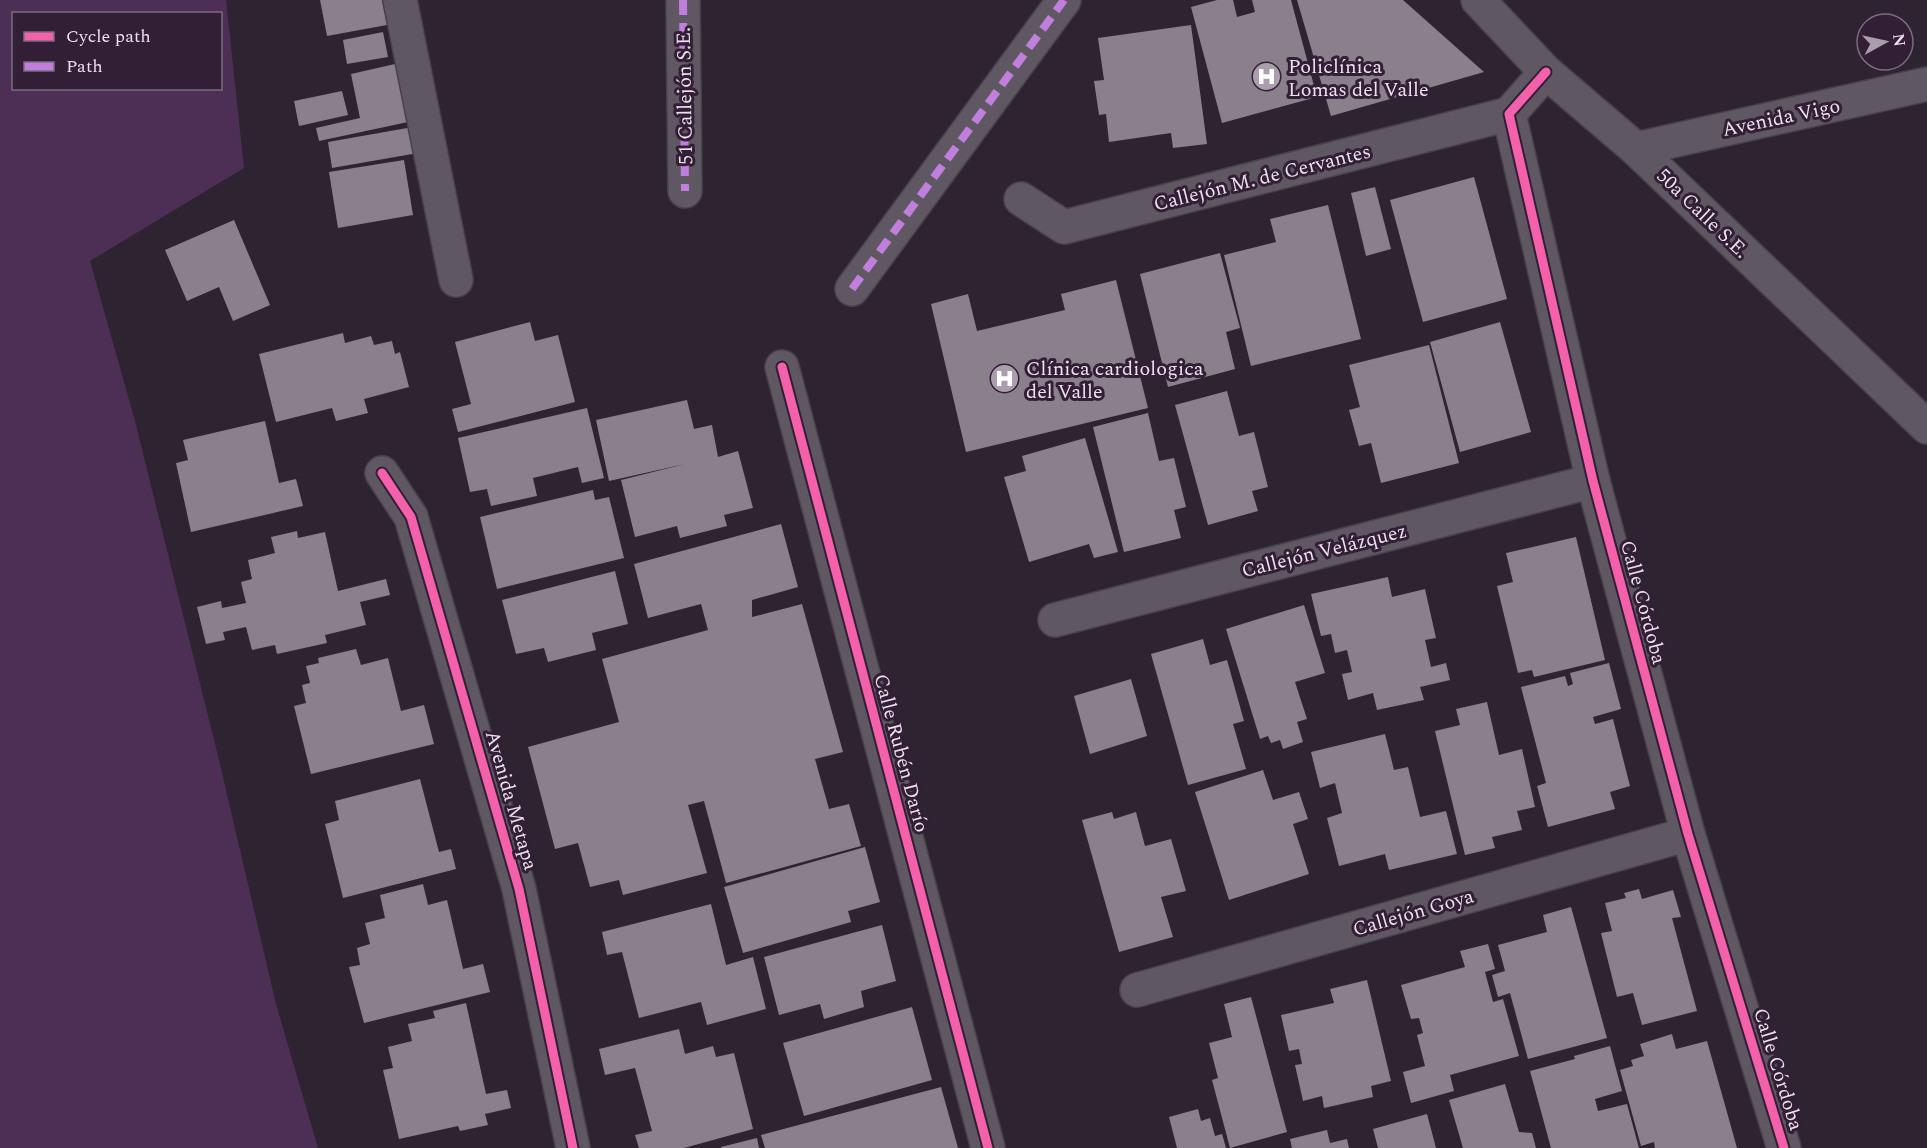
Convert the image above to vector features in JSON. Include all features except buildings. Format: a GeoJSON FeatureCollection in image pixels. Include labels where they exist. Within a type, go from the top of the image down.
{"type":"FeatureCollection","features":[{"type":"Feature","properties":{"kind":"street"},"geometry":{"type":"LineString","coordinates":[[400,0],[456,280]]}},
{"type":"Feature","properties":{"kind":"street","name":"51 Callejón S.E."},"geometry":{"type":"LineString","coordinates":[[683,0],[685,191]]}},
{"type":"Feature","properties":{"kind":"street"},"geometry":{"type":"LineString","coordinates":[[852,289],[1064,0]]}},
{"type":"Feature","properties":{"kind":"street","name":"50a Calle S.E."},"geometry":{"type":"LineString","coordinates":[[1478,0],[1546,72],[1636,149],[1927,427]]}},
{"type":"Feature","properties":{"kind":"street"},"geometry":{"type":"LineString","coordinates":[[1509,114],[1546,72]]}},
{"type":"Feature","properties":{"kind":"street","name":"Avenida Vigo"},"geometry":{"type":"LineString","coordinates":[[1636,149],[1927,84]]}},
{"type":"Feature","properties":{"kind":"street","name":"Callejón M. de Cervantes"},"geometry":{"type":"LineString","coordinates":[[1021,199],[1064,227],[1509,114]]}},
{"type":"Feature","properties":{"kind":"street","name":"Calle Córdoba"},"geometry":{"type":"LineString","coordinates":[[1509,114],[1593,481],[1688,834],[1784,1148]]}},
{"type":"Feature","properties":{"kind":"street","name":"Calle Rubén Darío"},"geometry":{"type":"LineString","coordinates":[[782,367],[988,1148]]}},
{"type":"Feature","properties":{"kind":"street","name":"Avenida Metapa"},"geometry":{"type":"LineString","coordinates":[[382,473],[411,517],[519,890],[573,1148]]}},
{"type":"Feature","properties":{"kind":"street","name":"Callejón Velázquez"},"geometry":{"type":"LineString","coordinates":[[1055,620],[1593,481]]}},
{"type":"Feature","properties":{"kind":"street","name":"Callejón Goya"},"geometry":{"type":"LineString","coordinates":[[1137,990],[1688,834]]}},
{"type":"Feature","properties":{"kind":"shaded area"},"geometry":{"type":"Polygon","coordinates":[[[0,0],[226,0],[244,168],[90,261],[135,421],[219,760],[276,1004],[318,1148],[0,1148],[0,0]]]}},
{"type":"Feature","properties":{"kind":"marked path"},"geometry":{"type":"LineString","coordinates":[[683,0],[685,191]]}},
{"type":"Feature","properties":{"kind":"marked path"},"geometry":{"type":"LineString","coordinates":[[852,289],[1064,0]]}},
{"type":"Feature","properties":{"kind":"cycle path"},"geometry":{"type":"LineString","coordinates":[[1546,72],[1509,114],[1593,481],[1688,834],[1784,1148]]}},
{"type":"Feature","properties":{"kind":"cycle path"},"geometry":{"type":"LineString","coordinates":[[782,367],[988,1148]]}},
{"type":"Feature","properties":{"kind":"cycle path"},"geometry":{"type":"LineString","coordinates":[[382,473],[411,517],[519,889],[573,1148]]}},
{"type":"Feature","properties":{"kind":"place","name":"Policlínica Lomas del Valle"},"geometry":{"type":"Point","coordinates":[1267,77]}},
{"type":"Feature","properties":{"kind":"place","name":"Clínica cardiologica del Valle"},"geometry":{"type":"Point","coordinates":[1005,379]}}]}
